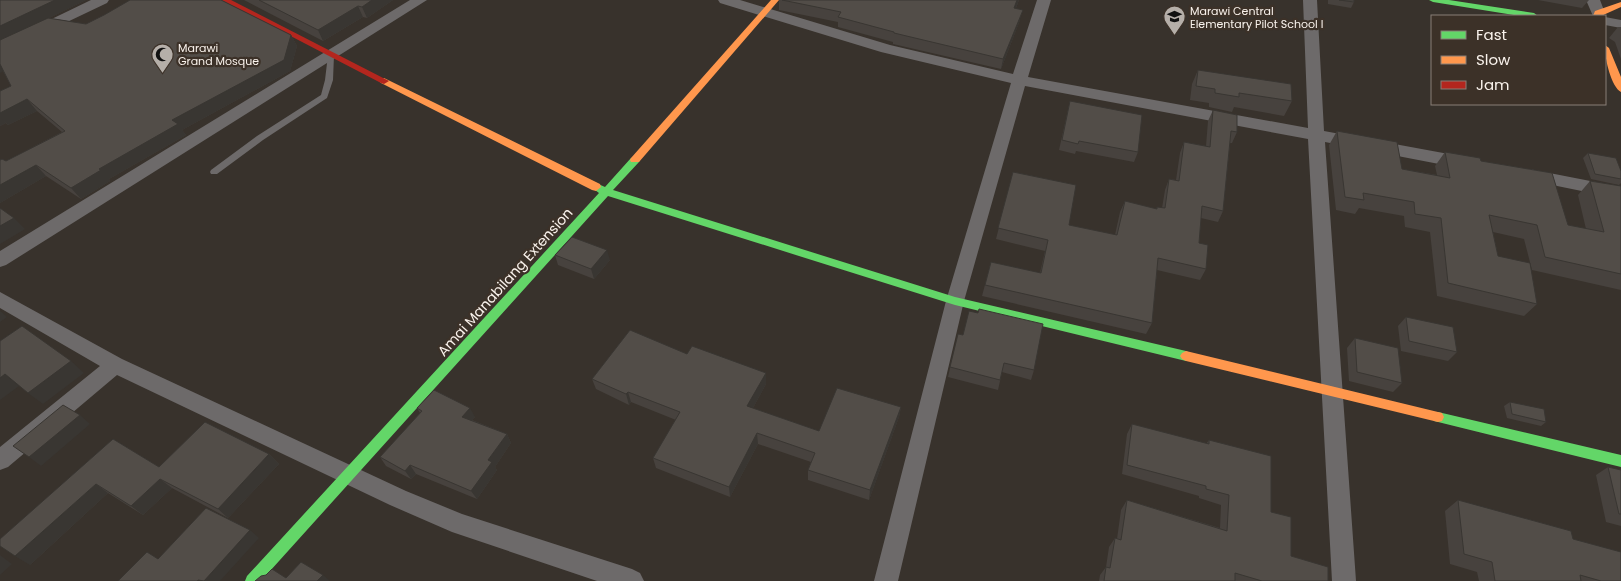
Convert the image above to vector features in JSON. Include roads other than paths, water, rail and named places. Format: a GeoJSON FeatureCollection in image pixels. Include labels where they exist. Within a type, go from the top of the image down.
{"type":"FeatureCollection","features":[{"type":"Feature","properties":{"kind":"street"},"geometry":{"type":"LineString","coordinates":[[0,50],[102,0]]}},
{"type":"Feature","properties":{"kind":"street"},"geometry":{"type":"LineString","coordinates":[[225,0],[331,56],[607,192],[955,302],[1621,461]]}},
{"type":"Feature","properties":{"kind":"street"},"geometry":{"type":"LineString","coordinates":[[0,260],[420,0]]}},
{"type":"Feature","properties":{"kind":"street"},"geometry":{"type":"LineString","coordinates":[[725,0],[770,6],[886,49],[1018,80],[1316,134],[1478,166]]}},
{"type":"Feature","properties":{"kind":"street"},"geometry":{"type":"LineString","coordinates":[[886,581],[955,302],[1018,80],[1044,0]]}},
{"type":"Feature","properties":{"kind":"street"},"geometry":{"type":"LineString","coordinates":[[1310,0],[1316,134],[1344,581]]}},
{"type":"Feature","properties":{"kind":"street"},"geometry":{"type":"LineString","coordinates":[[1433,0],[1528,15]]}},
{"type":"Feature","properties":{"kind":"street"},"geometry":{"type":"LineString","coordinates":[[1598,13],[1621,4]]}},
{"type":"Feature","properties":{"kind":"street","name":"Amai Manabilang Extension"},"geometry":{"type":"LineString","coordinates":[[252,581],[607,192],[770,6]]}},
{"type":"Feature","properties":{"kind":"street"},"geometry":{"type":"LineString","coordinates":[[1606,17],[1621,24]]}},
{"type":"Feature","properties":{"kind":"street"},"geometry":{"type":"LineString","coordinates":[[1606,51],[1621,89]]}},
{"type":"Feature","properties":{"kind":"street"},"geometry":{"type":"LineString","coordinates":[[1516,173],[1621,193]]}},
{"type":"Feature","properties":{"kind":"street"},"geometry":{"type":"LineString","coordinates":[[0,299],[115,365],[398,498],[460,524],[632,581]]}},
{"type":"Feature","properties":{"kind":"street"},"geometry":{"type":"LineString","coordinates":[[0,460],[115,365]]}},
{"type":"Feature","properties":{"kind":"lane"},"geometry":{"type":"LineString","coordinates":[[214,172],[260,138],[324,96],[330,80],[331,56]]}},
{"type":"Feature","properties":{"kind":"place","name":"Marawi Central Elementary Pilot School I"},"geometry":{"type":"Point","coordinates":[1174,36]}},
{"type":"Feature","properties":{"kind":"place","name":"Marawi Grand Mosque"},"geometry":{"type":"Point","coordinates":[162,73]}}]}
